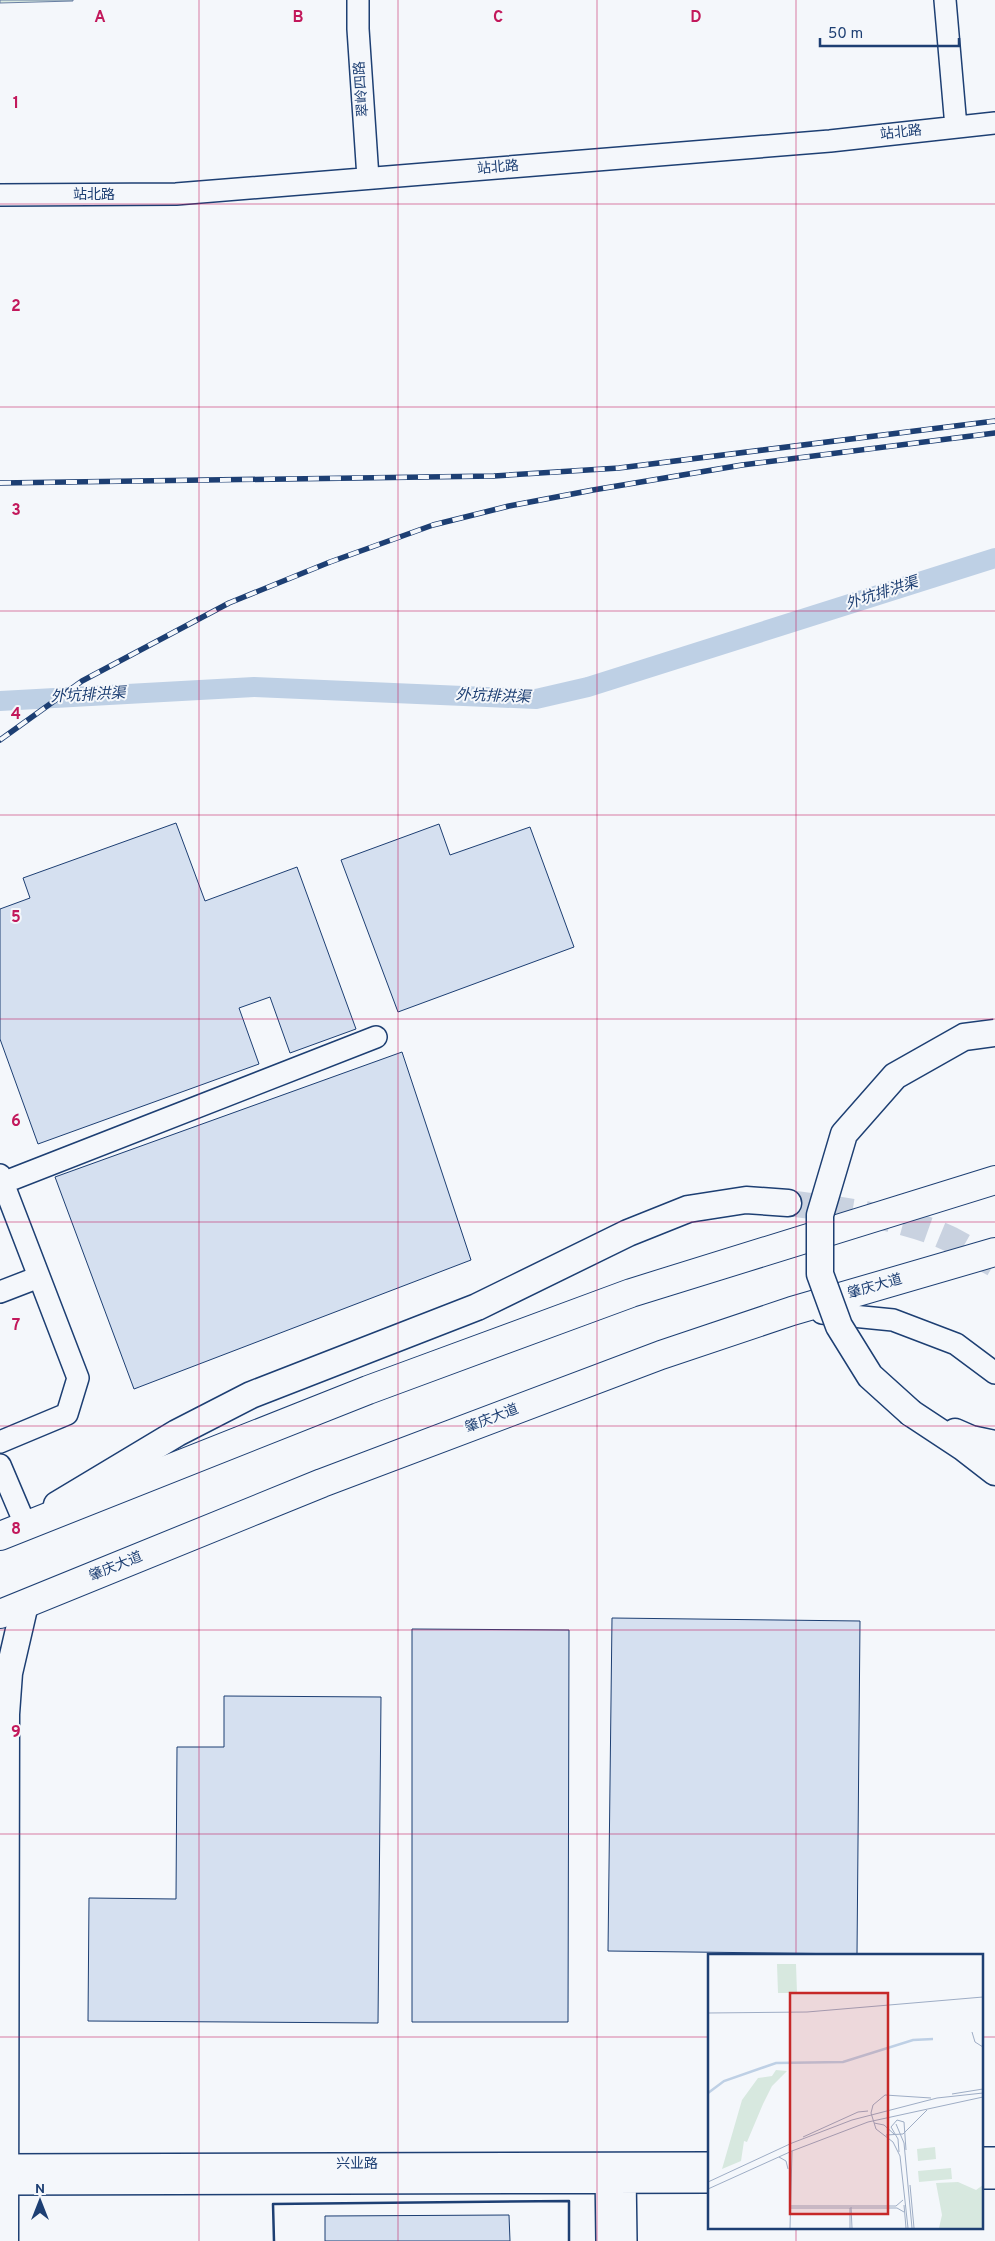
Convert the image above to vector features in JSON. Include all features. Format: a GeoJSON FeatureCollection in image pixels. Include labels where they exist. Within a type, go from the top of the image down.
{"type":"FeatureCollection","features":[{"type":"Feature","properties":{"kind":"highway"},"geometry":{"type":"LineString","coordinates":[[0,1536],[25,1524],[368,1390],[631,1293],[995,1180]]}},
{"type":"Feature","properties":{"kind":"highway","name":"肇庆大道"},"geometry":{"type":"LineString","coordinates":[[0,1614],[332,1480],[661,1355],[792,1310],[995,1252]]}},
{"type":"Feature","properties":{"kind":"main road"},"geometry":{"type":"LineString","coordinates":[[995,1033],[964,1037],[895,1076],[844,1134],[820,1215],[820,1274],[838,1326],[870,1376],[911,1414],[964,1448],[995,1472]]}},
{"type":"Feature","properties":{"kind":"main road"},"geometry":{"type":"LineString","coordinates":[[25,1524],[177,1433],[251,1395],[477,1307],[628,1233],[688,1209],[746,1200],[788,1203]]}},
{"type":"Feature","properties":{"kind":"main road"},"geometry":{"type":"LineString","coordinates":[[911,1414],[971,1439],[995,1444]]}},
{"type":"Feature","properties":{"kind":"main road"},"geometry":{"type":"LineString","coordinates":[[5,2241],[6,1714],[9,1673],[25,1604]]}},
{"type":"Feature","properties":{"kind":"street","name":"翠岭四路"},"geometry":{"type":"LineString","coordinates":[[358,0],[358,29],[368,178]]}},
{"type":"Feature","properties":{"kind":"street"},"geometry":{"type":"LineString","coordinates":[[945,0],[956,127]]}},
{"type":"Feature","properties":{"kind":"street","name":"站北路"},"geometry":{"type":"LineString","coordinates":[[0,195],[176,194],[820,142],[995,123]]}},
{"type":"Feature","properties":{"kind":"street"},"geometry":{"type":"LineString","coordinates":[[0,1442],[68,1414],[78,1378],[1,1180],[376,1037]]}},
{"type":"Feature","properties":{"kind":"street"},"geometry":{"type":"LineString","coordinates":[[0,1292],[39,1277]]}},
{"type":"Feature","properties":{"kind":"street"},"geometry":{"type":"LineString","coordinates":[[792,1310],[893,1320],[956,1344],[995,1373]]}},
{"type":"Feature","properties":{"kind":"street"},"geometry":{"type":"LineString","coordinates":[[0,1465],[25,1524]]}},
{"type":"Feature","properties":{"kind":"street"},"geometry":{"type":"LineString","coordinates":[[982,2158],[995,2158]]}},
{"type":"Feature","properties":{"kind":"street","name":"兴业路"},"geometry":{"type":"LineString","coordinates":[[616,2174],[708,2163]]}},
{"type":"Feature","properties":{"kind":"street","name":"兴业路"},"geometry":{"type":"LineString","coordinates":[[5,2174],[616,2174],[708,2182]]}},
{"type":"Feature","properties":{"kind":"street"},"geometry":{"type":"LineString","coordinates":[[607,2241],[616,2174]]}},
{"type":"Feature","properties":{"kind":"street"},"geometry":{"type":"LineString","coordinates":[[616,2174],[626,2241]]}},
{"type":"Feature","properties":{"kind":"street"},"geometry":{"type":"LineString","coordinates":[[982,2178],[995,2178]]}},
{"type":"Feature","properties":{"kind":"shaded area"},"geometry":{"type":"Polygon","coordinates":[[[0,0],[73,0],[73,1],[0,3],[0,0]]]}},
{"type":"Feature","properties":{"kind":"building"},"geometry":{"type":"Polygon","coordinates":[[[176,823],[205,901],[297,867],[356,1029],[290,1053],[270,997],[239,1008],[259,1064],[38,1144],[0,1039],[0,909],[30,898],[23,878],[176,823]]]}},
{"type":"Feature","properties":{"kind":"building"},"geometry":{"type":"Polygon","coordinates":[[[439,824],[450,855],[530,827],[574,947],[398,1012],[341,860],[439,824]]]}},
{"type":"Feature","properties":{"kind":"building"},"geometry":{"type":"Polygon","coordinates":[[[402,1052],[471,1260],[134,1389],[55,1177],[402,1052]]]}},
{"type":"Feature","properties":{"kind":"building"},"geometry":{"type":"Polygon","coordinates":[[[612,1618],[860,1621],[857,1954],[608,1951],[612,1618]]]}},
{"type":"Feature","properties":{"kind":"building"},"geometry":{"type":"Polygon","coordinates":[[[412,1629],[569,1630],[568,2022],[412,2022],[412,1629]]]}},
{"type":"Feature","properties":{"kind":"building"},"geometry":{"type":"Polygon","coordinates":[[[224,1696],[381,1697],[378,2023],[88,2021],[89,1898],[176,1899],[177,1747],[224,1747],[224,1696]]]}},
{"type":"Feature","properties":{"kind":"building"},"geometry":{"type":"Polygon","coordinates":[[[509,2215],[510,2241],[325,2241],[325,2216],[509,2215]]]}},
{"type":"Feature","properties":{"kind":"waterway","name":"外坑排洪渠"},"geometry":{"type":"LineString","coordinates":[[0,701],[254,687],[536,699],[588,687],[995,558]]}},
{"type":"Feature","properties":{"kind":"tunnel"},"geometry":{"type":"LineString","coordinates":[[788,1203],[871,1215],[912,1225],[950,1239],[994,1264]]}},
{"type":"Feature","properties":{"kind":"railway"},"geometry":{"type":"LineString","coordinates":[[0,483],[494,476],[619,468],[995,421]]}},
{"type":"Feature","properties":{"kind":"railway"},"geometry":{"type":"LineString","coordinates":[[0,740],[82,681],[229,603],[330,562],[433,525],[509,506],[742,465],[995,433]]}},
{"type":"Feature","properties":{"kind":"wall"},"geometry":{"type":"LineString","coordinates":[[274,2241],[273,2204],[569,2201],[569,2241]]}}]}
